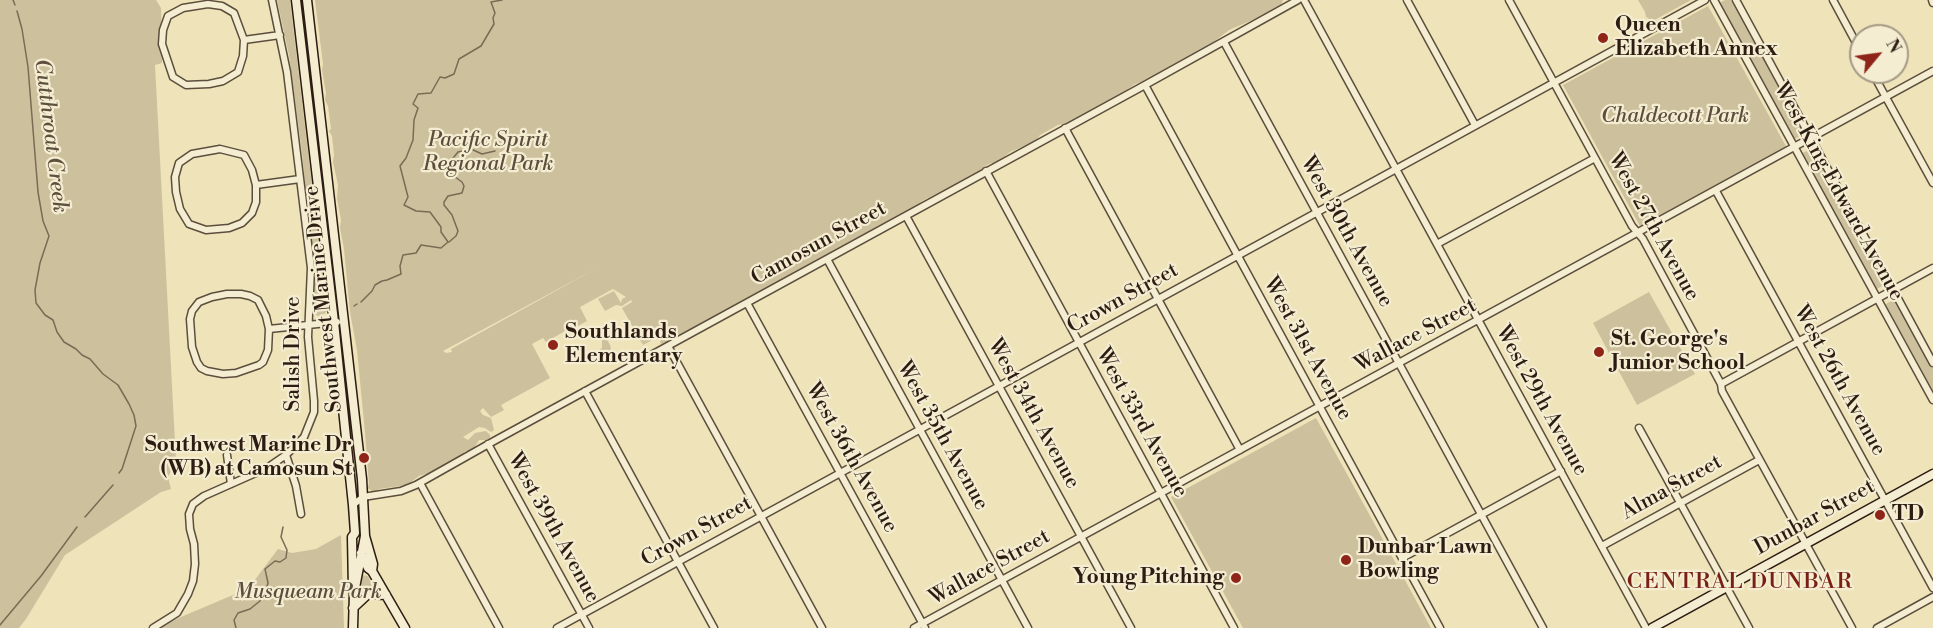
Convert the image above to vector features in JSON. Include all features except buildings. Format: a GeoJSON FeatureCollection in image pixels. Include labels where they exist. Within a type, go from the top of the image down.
{"type":"FeatureCollection","features":[{"type":"Feature","properties":{"kind":"main road","name":"Southwest Marine Drive"},"geometry":{"type":"LineString","coordinates":[[296,0],[353,505],[353,628]]}},
{"type":"Feature","properties":{"kind":"main road","name":"Southwest Marine Drive"},"geometry":{"type":"LineString","coordinates":[[307,0],[345,321],[363,497],[365,536],[357,587],[354,593]]}},
{"type":"Feature","properties":{"kind":"main road","name":"Dunbar Street"},"geometry":{"type":"LineString","coordinates":[[1652,628],[1933,474]]}},
{"type":"Feature","properties":{"kind":"main road"},"geometry":{"type":"LineString","coordinates":[[354,533],[368,568],[372,571],[405,628]]}},
{"type":"Feature","properties":{"kind":"main road"},"geometry":{"type":"LineString","coordinates":[[365,536],[373,564],[372,571]]}},
{"type":"Feature","properties":{"kind":"main road"},"geometry":{"type":"LineString","coordinates":[[353,609],[368,594],[386,595]]}},
{"type":"Feature","properties":{"kind":"street","name":"Salish Drive"},"geometry":{"type":"LineString","coordinates":[[153,628],[177,613],[193,581],[194,544],[189,514],[193,504],[204,496],[267,468],[286,455],[304,437],[314,412],[308,337],[311,268],[287,72],[273,0]]}},
{"type":"Feature","properties":{"kind":"street","name":"Camosun Street"},"geometry":{"type":"LineString","coordinates":[[353,505],[363,497],[401,491],[420,483],[1298,0]]}},
{"type":"Feature","properties":{"kind":"street","name":"West 29th Avenue"},"geometry":{"type":"LineString","coordinates":[[1304,0],[1646,628]]}},
{"type":"Feature","properties":{"kind":"street"},"geometry":{"type":"LineString","coordinates":[[1407,0],[1475,125]]}},
{"type":"Feature","properties":{"kind":"street","name":"West 27th Avenue"},"geometry":{"type":"LineString","coordinates":[[1509,0],[1642,239],[1721,384],[1722,391],[1759,460],[1852,628]]}},
{"type":"Feature","properties":{"kind":"street","name":"Crown Street"},"geometry":{"type":"LineString","coordinates":[[557,628],[1705,0]]}},
{"type":"Feature","properties":{"kind":"street","name":"West King Edward Avenue"},"geometry":{"type":"LineString","coordinates":[[1714,0],[1933,400]]}},
{"type":"Feature","properties":{"kind":"street","name":"West King Edward Avenue"},"geometry":{"type":"LineString","coordinates":[[1736,0],[1933,363]]}},
{"type":"Feature","properties":{"kind":"street"},"geometry":{"type":"LineString","coordinates":[[1833,0],[1849,30]]}},
{"type":"Feature","properties":{"kind":"street"},"geometry":{"type":"LineString","coordinates":[[208,4],[222,6],[234,13],[244,40],[243,56],[238,72],[223,81],[209,84],[186,85],[173,77],[162,45],[163,30],[168,16],[183,8],[208,4]]}},
{"type":"Feature","properties":{"kind":"street"},"geometry":{"type":"LineString","coordinates":[[244,40],[280,35]]}},
{"type":"Feature","properties":{"kind":"street","name":"West 30th Avenue"},"geometry":{"type":"LineString","coordinates":[[1224,42],[1543,628]]}},
{"type":"Feature","properties":{"kind":"street","name":"Wallace Street"},"geometry":{"type":"LineString","coordinates":[[915,628],[924,626],[1081,537],[1933,71]]}},
{"type":"Feature","properties":{"kind":"street"},"geometry":{"type":"LineString","coordinates":[[1879,84],[1933,183]]}},
{"type":"Feature","properties":{"kind":"street","name":"West 31st Avenue"},"geometry":{"type":"LineString","coordinates":[[1145,86],[1440,628]]}},
{"type":"Feature","properties":{"kind":"street"},"geometry":{"type":"LineString","coordinates":[[1065,128],[1240,450]]}},
{"type":"Feature","properties":{"kind":"street"},"geometry":{"type":"LineString","coordinates":[[219,149],[244,155],[252,170],[256,185],[256,202],[252,213],[242,222],[229,228],[206,230],[189,224],[180,209],[175,177],[179,163],[192,154],[219,149]]}},
{"type":"Feature","properties":{"kind":"street"},"geometry":{"type":"LineString","coordinates":[[1437,244],[1595,158]]}},
{"type":"Feature","properties":{"kind":"street","name":"West 33rd Avenue"},"geometry":{"type":"LineString","coordinates":[[986,171],[1234,628]]}},
{"type":"Feature","properties":{"kind":"street"},"geometry":{"type":"LineString","coordinates":[[256,185],[300,179]]}},
{"type":"Feature","properties":{"kind":"street","name":"West 26th Avenue"},"geometry":{"type":"LineString","coordinates":[[1716,190],[1933,588]]}},
{"type":"Feature","properties":{"kind":"street","name":"West 34th Avenue"},"geometry":{"type":"LineString","coordinates":[[906,216],[1131,628]]}},
{"type":"Feature","properties":{"kind":"street","name":"West 35th Avenue"},"geometry":{"type":"LineString","coordinates":[[827,259],[1028,628]]}},
{"type":"Feature","properties":{"kind":"street"},"geometry":{"type":"LineString","coordinates":[[1721,384],[1933,268]]}},
{"type":"Feature","properties":{"kind":"street"},"geometry":{"type":"LineString","coordinates":[[227,294],[250,296],[258,300],[266,316],[269,329],[268,350],[263,362],[249,369],[223,374],[201,368],[192,347],[190,332],[192,311],[199,302],[212,297],[227,294]]}},
{"type":"Feature","properties":{"kind":"street","name":"West 36th Avenue"},"geometry":{"type":"LineString","coordinates":[[747,303],[924,626]]}},
{"type":"Feature","properties":{"kind":"street"},"geometry":{"type":"LineString","coordinates":[[269,329],[345,321]]}},
{"type":"Feature","properties":{"kind":"street"},"geometry":{"type":"LineString","coordinates":[[668,346],[822,628]]}},
{"type":"Feature","properties":{"kind":"street"},"geometry":{"type":"LineString","coordinates":[[585,391],[714,628]]}},
{"type":"Feature","properties":{"kind":"street"},"geometry":{"type":"LineString","coordinates":[[1639,428],[1749,628]]}},
{"type":"Feature","properties":{"kind":"street","name":"West 39th Avenue"},"geometry":{"type":"LineString","coordinates":[[488,444],[589,628]]}},
{"type":"Feature","properties":{"kind":"street"},"geometry":{"type":"LineString","coordinates":[[227,455],[231,484]]}},
{"type":"Feature","properties":{"kind":"street"},"geometry":{"type":"LineString","coordinates":[[286,455],[296,486],[300,514]]}},
{"type":"Feature","properties":{"kind":"street","name":"Alma Street"},"geometry":{"type":"LineString","coordinates":[[1602,546],[1759,460]]}},
{"type":"Feature","properties":{"kind":"street"},"geometry":{"type":"LineString","coordinates":[[1402,558],[1561,471]]}},
{"type":"Feature","properties":{"kind":"street"},"geometry":{"type":"LineString","coordinates":[[420,483],[499,628]]}},
{"type":"Feature","properties":{"kind":"street"},"geometry":{"type":"LineString","coordinates":[[1877,628],[1933,597]]}},
{"type":"Feature","properties":{"kind":"green space"},"geometry":{"type":"Polygon","coordinates":[[[0,0],[156,0],[161,8],[162,63],[155,65],[176,461],[168,477],[171,489],[161,492],[65,555],[19,628],[0,628],[0,0]]]}},
{"type":"Feature","properties":{"kind":"green space"},"geometry":{"type":"Polygon","coordinates":[[[277,0],[290,0],[327,311],[321,317],[314,311],[313,259],[301,145],[289,55],[277,0]]]}},
{"type":"Feature","properties":{"kind":"green space"},"geometry":{"type":"Polygon","coordinates":[[[300,0],[304,7],[339,307],[337,312],[300,0]]]}},
{"type":"Feature","properties":{"kind":"green space","name":"Pacific Spirit Regional Park"},"geometry":{"type":"Polygon","coordinates":[[[315,0],[1283,0],[1281,5],[1229,30],[1201,52],[1181,60],[1157,77],[1135,84],[1078,120],[1058,125],[1040,135],[1036,141],[1010,152],[993,165],[991,163],[983,167],[983,171],[922,201],[913,210],[878,226],[841,249],[768,287],[760,294],[668,342],[661,344],[663,335],[661,334],[658,340],[654,339],[643,345],[622,308],[632,302],[631,300],[622,306],[616,305],[605,311],[598,299],[614,291],[621,303],[626,297],[613,289],[580,307],[587,321],[546,342],[543,338],[532,344],[550,378],[501,405],[504,410],[491,417],[483,408],[480,411],[491,418],[494,430],[491,432],[479,427],[463,437],[468,440],[475,433],[486,431],[490,438],[479,440],[470,451],[465,451],[462,455],[432,472],[419,476],[407,485],[379,489],[371,494],[371,490],[367,488],[369,484],[357,350],[340,228],[338,185],[333,162],[332,136],[329,131],[331,129],[328,106],[325,100],[315,0]],[[597,268],[443,351],[452,352],[451,349],[597,268]]]}},
{"type":"Feature","properties":{"kind":"green space"},"geometry":{"type":"Polygon","coordinates":[[[1638,0],[1691,0],[1651,22],[1638,0]]]}},
{"type":"Feature","properties":{"kind":"green space"},"geometry":{"type":"Polygon","coordinates":[[[1731,0],[1804,134],[1793,140],[1719,3],[1731,0]]]}},
{"type":"Feature","properties":{"kind":"green space","name":"Chaldecott Park"},"geometry":{"type":"Polygon","coordinates":[[[1708,6],[1787,148],[1641,228],[1563,85],[1708,6]]]}},
{"type":"Feature","properties":{"kind":"green space"},"geometry":{"type":"Polygon","coordinates":[[[1812,148],[1886,284],[1875,290],[1801,154],[1812,148]]]}},
{"type":"Feature","properties":{"kind":"green space"},"geometry":{"type":"Polygon","coordinates":[[[1649,292],[1695,374],[1637,405],[1593,323],[1649,292]]]}},
{"type":"Feature","properties":{"kind":"green space"},"geometry":{"type":"Polygon","coordinates":[[[1895,299],[1933,369],[1933,393],[1884,305],[1895,299]]]}},
{"type":"Feature","properties":{"kind":"green space"},"geometry":{"type":"Polygon","coordinates":[[[339,333],[347,377],[360,494],[357,498],[356,497],[339,333]]]}},
{"type":"Feature","properties":{"kind":"green space"},"geometry":{"type":"Polygon","coordinates":[[[602,333],[611,349],[599,357],[588,358],[602,348],[599,336],[602,333]]]}},
{"type":"Feature","properties":{"kind":"green space"},"geometry":{"type":"Polygon","coordinates":[[[1316,418],[1431,628],[1243,628],[1171,497],[1316,418]]]}},
{"type":"Feature","properties":{"kind":"green space","name":"Musqueam Park"},"geometry":{"type":"Polygon","coordinates":[[[341,535],[344,628],[159,628],[251,585],[278,549],[292,553],[316,549],[341,535]]]}},
{"type":"Feature","properties":{"kind":"green space"},"geometry":{"type":"Polygon","coordinates":[[[362,575],[368,576],[374,590],[361,592],[362,575]]]}},
{"type":"Feature","properties":{"kind":"waterway","name":"Cutthroat Creek"},"geometry":{"type":"LineString","coordinates":[[13,0],[15,5]]}},
{"type":"Feature","properties":{"kind":"waterway"},"geometry":{"type":"LineString","coordinates":[[361,302],[375,285],[401,274],[400,266],[403,255],[416,253],[421,245],[441,248],[448,242],[430,212],[416,211],[404,205],[408,197],[400,166],[413,140],[414,120],[418,108],[413,104],[418,94],[431,93],[440,77],[445,78],[454,74],[459,59],[481,46],[494,24],[495,13],[491,2],[502,0]]}},
{"type":"Feature","properties":{"kind":"waterway","name":"Cutthroat Creek"},"geometry":{"type":"LineString","coordinates":[[17,11],[28,67],[38,192],[43,221],[49,236],[40,263],[35,290],[36,303],[45,315],[53,320],[64,342],[90,359],[103,374],[118,385],[129,404],[136,426],[119,473]]}},
{"type":"Feature","properties":{"kind":"waterway"},"geometry":{"type":"LineString","coordinates":[[449,242],[458,231],[444,202],[448,196],[462,193],[464,186],[451,174],[448,168],[449,163],[458,152],[471,149],[482,154],[495,151]]}},
{"type":"Feature","properties":{"kind":"waterway","name":"Cutthroat Creek"},"geometry":{"type":"LineString","coordinates":[[85,517],[113,485]]}},
{"type":"Feature","properties":{"kind":"waterway","name":"Cutthroat Creek"},"geometry":{"type":"LineString","coordinates":[[0,625],[41,576],[77,527]]}},
{"type":"Feature","properties":{"kind":"waterway"},"geometry":{"type":"LineString","coordinates":[[236,628],[234,620],[238,613],[250,609],[260,601],[266,590],[268,583],[265,569],[275,561],[280,562],[286,558],[287,550],[281,537],[283,527]]}},
{"type":"Feature","properties":{"kind":"place","name":"Queen Elizabeth Annex"},"geometry":{"type":"Point","coordinates":[1603,38]}},
{"type":"Feature","properties":{"kind":"place","name":"Southlands Elementary"},"geometry":{"type":"Point","coordinates":[553,345]}},
{"type":"Feature","properties":{"kind":"place","name":"St. George's Junior School"},"geometry":{"type":"Point","coordinates":[1599,352]}},
{"type":"Feature","properties":{"kind":"place","name":"Southwest Marine Dr (WB) at Camosun St"},"geometry":{"type":"Point","coordinates":[364,458]}},
{"type":"Feature","properties":{"kind":"place","name":"TD"},"geometry":{"type":"Point","coordinates":[1880,515]}},
{"type":"Feature","properties":{"kind":"place","name":"Dunbar Lawn Bowling"},"geometry":{"type":"Point","coordinates":[1346,560]}},
{"type":"Feature","properties":{"kind":"place","name":"Young Pitching"},"geometry":{"type":"Point","coordinates":[1236,578]}},
{"type":"Feature","properties":{"kind":"district","name":"CENTRAL DUNBAR"},"geometry":{"type":"Point","coordinates":[1740,583]}}]}
